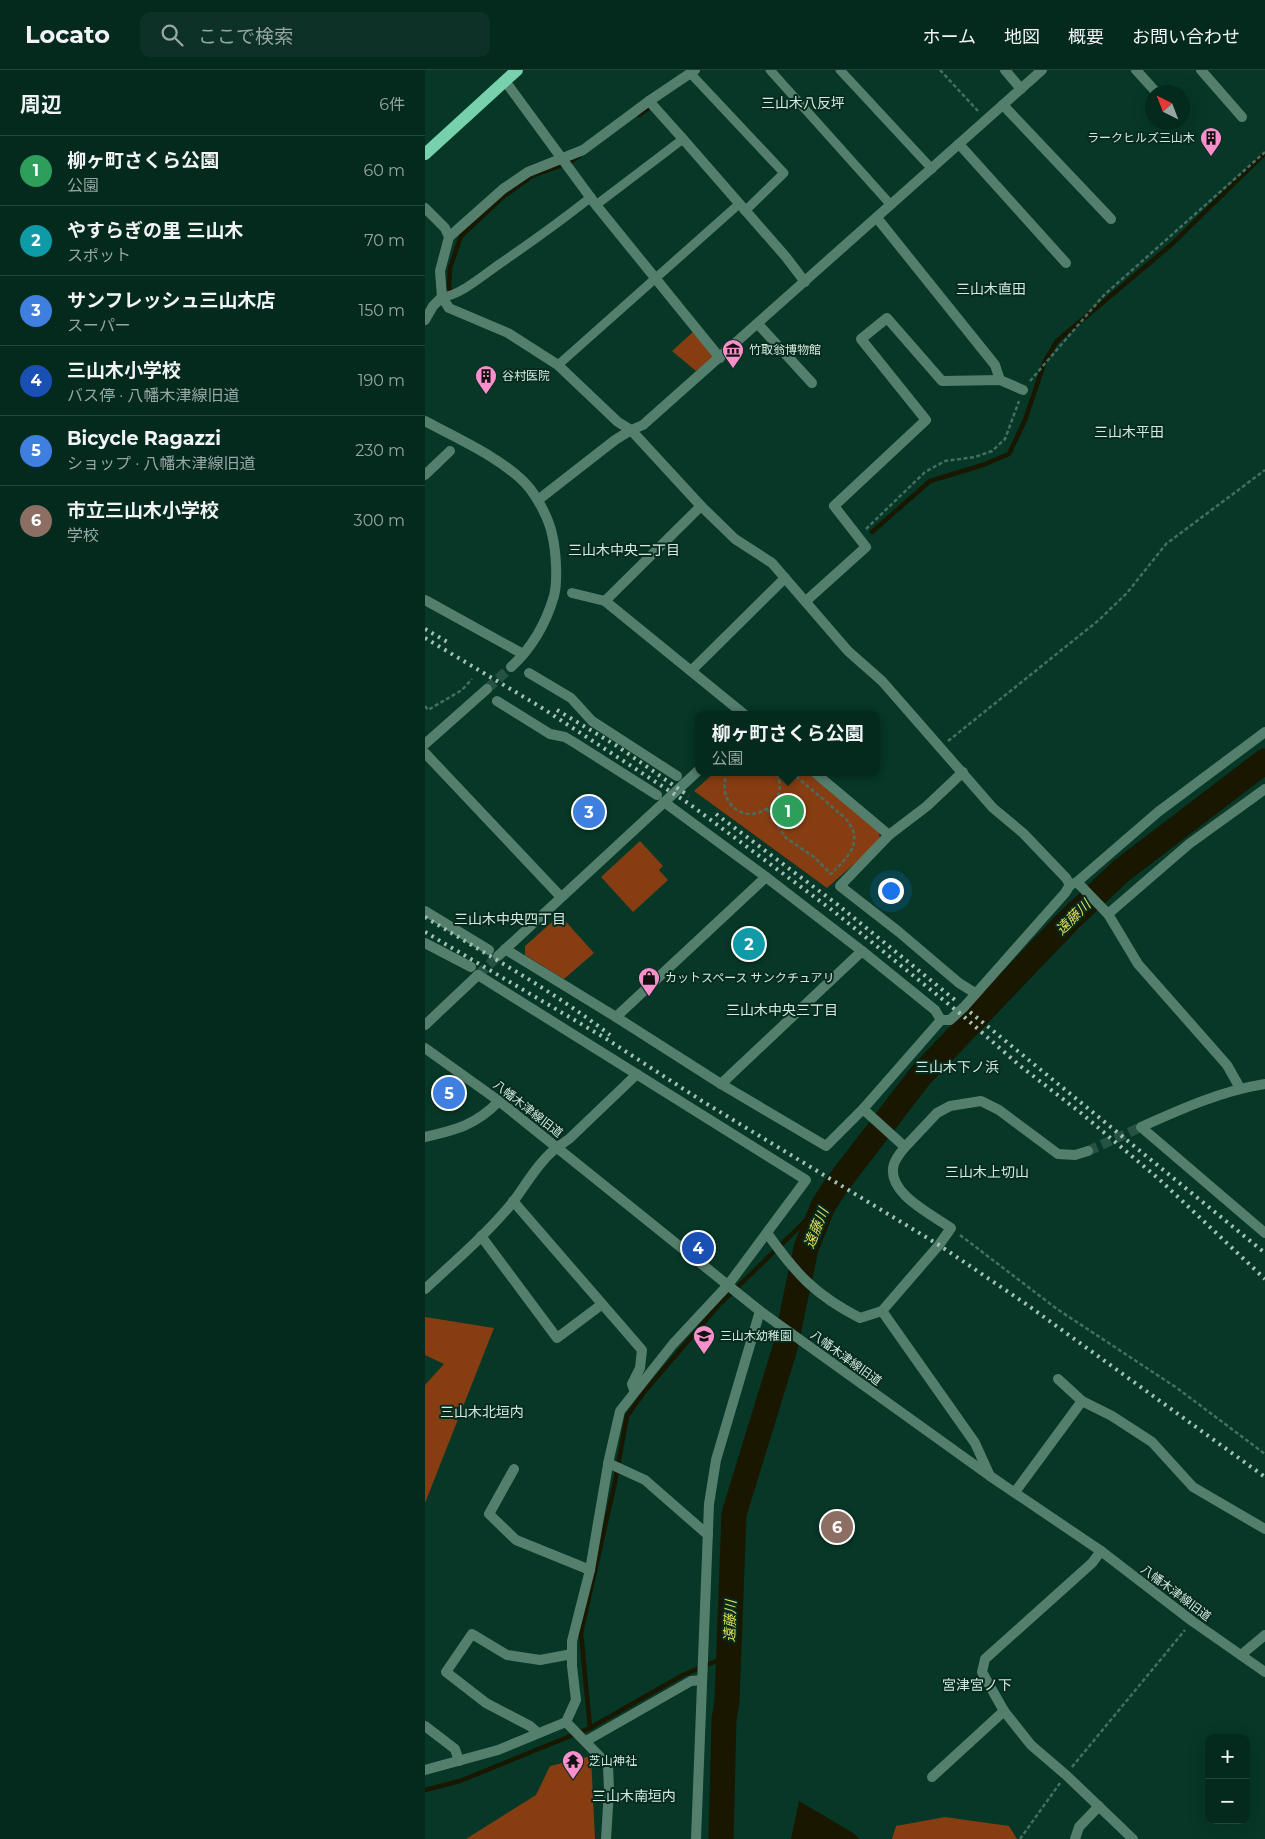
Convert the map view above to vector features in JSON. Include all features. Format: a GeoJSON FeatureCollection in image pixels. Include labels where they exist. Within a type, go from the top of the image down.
{"type":"FeatureCollection","features":[{"type":"Feature","properties":{"kind":"main road"},"geometry":{"type":"LineString","coordinates":[[425,154],[517,70]]}},
{"type":"Feature","properties":{"kind":"street"},"geometry":{"type":"LineString","coordinates":[[1005,70],[1021,89]]}},
{"type":"Feature","properties":{"kind":"street"},"geometry":{"type":"LineString","coordinates":[[538,500],[615,440],[643,425],[1042,70]]}},
{"type":"Feature","properties":{"kind":"street"},"geometry":{"type":"LineString","coordinates":[[1136,70],[1150,85]]}},
{"type":"Feature","properties":{"kind":"street"},"geometry":{"type":"LineString","coordinates":[[1201,70],[1242,117]]}},
{"type":"Feature","properties":{"kind":"street"},"geometry":{"type":"LineString","coordinates":[[693,72],[649,101],[583,150],[528,172],[503,189],[449,237],[440,271],[449,308],[508,333],[558,365],[618,422],[631,430],[735,540],[773,563],[848,651],[882,681],[993,808],[1023,833],[1067,878],[1106,912],[1138,964],[1227,1065],[1240,1088]]}},
{"type":"Feature","properties":{"kind":"street"},"geometry":{"type":"LineString","coordinates":[[505,81],[563,159],[571,173],[720,358]]}},
{"type":"Feature","properties":{"kind":"street"},"geometry":{"type":"LineString","coordinates":[[649,101],[786,257],[805,282]]}},
{"type":"Feature","properties":{"kind":"street"},"geometry":{"type":"LineString","coordinates":[[1003,105],[1111,219]]}},
{"type":"Feature","properties":{"kind":"street"},"geometry":{"type":"LineString","coordinates":[[959,144],[1066,262]]}},
{"type":"Feature","properties":{"kind":"street"},"geometry":{"type":"LineString","coordinates":[[425,208],[445,228],[449,237]]}},
{"type":"Feature","properties":{"kind":"street"},"geometry":{"type":"LineString","coordinates":[[877,218],[995,365],[1000,380]]}},
{"type":"Feature","properties":{"kind":"street"},"geometry":{"type":"LineString","coordinates":[[425,320],[433,306],[446,297]]}},
{"type":"Feature","properties":{"kind":"street"},"geometry":{"type":"LineString","coordinates":[[806,601],[866,547],[834,506],[926,420],[861,339],[887,318],[942,381],[1000,380],[1023,390]]}},
{"type":"Feature","properties":{"kind":"street"},"geometry":{"type":"LineString","coordinates":[[758,324],[812,383]]}},
{"type":"Feature","properties":{"kind":"street"},"geometry":{"type":"LineString","coordinates":[[425,421],[501,464],[525,484],[538,500],[552,534],[556,574],[555,593],[541,630],[511,667]]}},
{"type":"Feature","properties":{"kind":"street"},"geometry":{"type":"LineString","coordinates":[[425,475],[450,451]]}},
{"type":"Feature","properties":{"kind":"street"},"geometry":{"type":"LineString","coordinates":[[605,601],[701,506]]}},
{"type":"Feature","properties":{"kind":"street"},"geometry":{"type":"LineString","coordinates":[[691,671],[785,578]]}},
{"type":"Feature","properties":{"kind":"street"},"geometry":{"type":"LineString","coordinates":[[573,593],[605,601],[740,711]]}},
{"type":"Feature","properties":{"kind":"street"},"geometry":{"type":"LineString","coordinates":[[425,600],[523,654]]}},
{"type":"Feature","properties":{"kind":"street"},"geometry":{"type":"LineString","coordinates":[[529,673],[571,698],[592,721],[677,776]]}},
{"type":"Feature","properties":{"kind":"street"},"geometry":{"type":"LineString","coordinates":[[425,744],[487,689]]}},
{"type":"Feature","properties":{"kind":"street"},"geometry":{"type":"LineString","coordinates":[[497,701],[550,734],[565,737],[661,799],[862,950],[935,1010],[941,1020]]}},
{"type":"Feature","properties":{"kind":"street"},"geometry":{"type":"LineString","coordinates":[[425,911],[616,1017],[721,1084],[826,1146],[863,1109],[941,1020],[950,1020],[1065,893],[1158,812],[1265,732]]}},
{"type":"Feature","properties":{"kind":"street"},"geometry":{"type":"LineString","coordinates":[[425,753],[561,897]]}},
{"type":"Feature","properties":{"kind":"street"},"geometry":{"type":"LineString","coordinates":[[963,772],[927,806],[889,835],[839,886],[899,932],[959,983],[975,993]]}},
{"type":"Feature","properties":{"kind":"street"},"geometry":{"type":"LineString","coordinates":[[497,952],[561,897],[661,799],[695,773]]}},
{"type":"Feature","properties":{"kind":"street"},"geometry":{"type":"LineString","coordinates":[[819,776],[889,835]]}},
{"type":"Feature","properties":{"kind":"street"},"geometry":{"type":"LineString","coordinates":[[1106,912],[1189,844],[1265,789]]}},
{"type":"Feature","properties":{"kind":"street"},"geometry":{"type":"LineString","coordinates":[[616,1017],[766,877]]}},
{"type":"Feature","properties":{"kind":"street"},"geometry":{"type":"LineString","coordinates":[[425,943],[474,971],[806,1180],[728,1285],[673,1344],[620,1411],[608,1463],[590,1570],[572,1641],[577,1700],[568,1724]]}},
{"type":"Feature","properties":{"kind":"street"},"geometry":{"type":"LineString","coordinates":[[721,1084],[862,950]]}},
{"type":"Feature","properties":{"kind":"street"},"geometry":{"type":"LineString","coordinates":[[425,1025],[474,971]]}},
{"type":"Feature","properties":{"kind":"street","name":"八幡木津線旧道"},"geometry":{"type":"LineString","coordinates":[[425,1048],[499,1101],[774,1322],[990,1476],[1101,1551],[1193,1621],[1265,1672]]}},
{"type":"Feature","properties":{"kind":"street"},"geometry":{"type":"LineString","coordinates":[[425,1289],[481,1236],[513,1201],[546,1156],[569,1139],[637,1074]]}},
{"type":"Feature","properties":{"kind":"street"},"geometry":{"type":"LineString","coordinates":[[1265,1084],[1240,1088],[1186,1107],[1141,1127],[1265,1233]]}},
{"type":"Feature","properties":{"kind":"street"},"geometry":{"type":"LineString","coordinates":[[425,1136],[458,1129],[488,1112],[499,1101]]}},
{"type":"Feature","properties":{"kind":"street"},"geometry":{"type":"LineString","coordinates":[[767,1233],[790,1265],[810,1286],[837,1306],[860,1318],[882,1311],[939,1245],[951,1228],[903,1195],[893,1181],[894,1164],[905,1147],[937,1113],[950,1106],[981,1101],[999,1110],[1058,1154],[1075,1155],[1088,1151]]}},
{"type":"Feature","properties":{"kind":"street"},"geometry":{"type":"LineString","coordinates":[[863,1109],[905,1147]]}},
{"type":"Feature","properties":{"kind":"street"},"geometry":{"type":"LineString","coordinates":[[513,1201],[601,1305],[642,1350],[640,1368],[632,1384],[635,1391]]}},
{"type":"Feature","properties":{"kind":"street"},"geometry":{"type":"LineString","coordinates":[[481,1236],[557,1338],[601,1305]]}},
{"type":"Feature","properties":{"kind":"street"},"geometry":{"type":"LineString","coordinates":[[696,1839],[709,1504],[716,1460],[760,1311]]}},
{"type":"Feature","properties":{"kind":"street"},"geometry":{"type":"LineString","coordinates":[[882,1311],[975,1443],[990,1476]]}},
{"type":"Feature","properties":{"kind":"street"},"geometry":{"type":"LineString","coordinates":[[1058,1378],[1082,1401],[1112,1416],[1152,1442],[1193,1487],[1265,1529]]}},
{"type":"Feature","properties":{"kind":"street"},"geometry":{"type":"LineString","coordinates":[[1015,1492],[1082,1401]]}},
{"type":"Feature","properties":{"kind":"street"},"geometry":{"type":"LineString","coordinates":[[608,1463],[645,1480],[708,1535]]}},
{"type":"Feature","properties":{"kind":"street"},"geometry":{"type":"LineString","coordinates":[[514,1469],[489,1514],[516,1540],[590,1570]]}},
{"type":"Feature","properties":{"kind":"street"},"geometry":{"type":"LineString","coordinates":[[1101,1551],[1092,1563],[985,1659],[982,1672],[1004,1711],[1031,1745],[1066,1775],[1133,1839]]}},
{"type":"Feature","properties":{"kind":"street"},"geometry":{"type":"LineString","coordinates":[[538,1733],[531,1726],[486,1703],[446,1672],[472,1634],[507,1655],[539,1660],[572,1654]]}},
{"type":"Feature","properties":{"kind":"street"},"geometry":{"type":"LineString","coordinates":[[1241,1655],[1265,1635]]}},
{"type":"Feature","properties":{"kind":"street"},"geometry":{"type":"LineString","coordinates":[[583,1739],[691,1681],[702,1680]]}},
{"type":"Feature","properties":{"kind":"street"},"geometry":{"type":"LineString","coordinates":[[932,1777],[1004,1711]]}},
{"type":"Feature","properties":{"kind":"street"},"geometry":{"type":"LineString","coordinates":[[425,1770],[498,1750],[538,1733],[568,1724]]}},
{"type":"Feature","properties":{"kind":"street"},"geometry":{"type":"LineString","coordinates":[[568,1724],[608,1765],[609,1790],[606,1839]]}},
{"type":"Feature","properties":{"kind":"street"},"geometry":{"type":"LineString","coordinates":[[425,1726],[455,1749],[459,1761]]}},
{"type":"Feature","properties":{"kind":"street"},"geometry":{"type":"LineString","coordinates":[[1075,1839],[1079,1827],[1099,1806]]}},
{"type":"Feature","properties":{"kind":"lane"},"geometry":{"type":"LineString","coordinates":[[770,70],[891,206]]}},
{"type":"Feature","properties":{"kind":"lane"},"geometry":{"type":"LineString","coordinates":[[840,70],[932,169]]}},
{"type":"Feature","properties":{"kind":"lane"},"geometry":{"type":"LineString","coordinates":[[558,365],[656,279],[784,173],[693,72]]}},
{"type":"Feature","properties":{"kind":"lane"},"geometry":{"type":"LineString","coordinates":[[446,297],[460,291],[594,201],[683,138]]}},
{"type":"Feature","properties":{"kind":"path"},"geometry":{"type":"LineString","coordinates":[[940,70],[987,120]]}},
{"type":"Feature","properties":{"kind":"path"},"geometry":{"type":"LineString","coordinates":[[858,536],[925,472],[945,461],[975,457],[993,452],[1005,438],[1023,390],[1104,295],[1265,152]]}},
{"type":"Feature","properties":{"kind":"path"},"geometry":{"type":"LineString","coordinates":[[941,747],[1099,620],[1127,592],[1165,544],[1265,470]]}},
{"type":"Feature","properties":{"kind":"path"},"geometry":{"type":"LineString","coordinates":[[425,706],[428,710],[462,690],[472,679]]}},
{"type":"Feature","properties":{"kind":"path"},"geometry":{"type":"LineString","coordinates":[[726,776],[724,785],[725,794],[729,802],[735,809],[743,813],[753,814],[762,812],[775,801],[779,792],[776,776]]}},
{"type":"Feature","properties":{"kind":"path"},"geometry":{"type":"LineString","coordinates":[[767,809],[786,838],[814,857],[831,874],[848,857],[852,851],[855,838],[851,826],[844,817],[796,776]]}},
{"type":"Feature","properties":{"kind":"path"},"geometry":{"type":"LineString","coordinates":[[835,870],[844,880]]}},
{"type":"Feature","properties":{"kind":"path"},"geometry":{"type":"LineString","coordinates":[[951,1228],[1057,1308],[1177,1388],[1265,1454]]}},
{"type":"Feature","properties":{"kind":"path"},"geometry":{"type":"LineString","coordinates":[[1020,1839],[1066,1775],[1193,1621]]}},
{"type":"Feature","properties":{"kind":"shaded area"},"geometry":{"type":"Polygon","coordinates":[[[693,332],[714,357],[696,371],[672,351],[693,332]]]}},
{"type":"Feature","properties":{"kind":"shaded area"},"geometry":{"type":"Polygon","coordinates":[[[711,776],[811,776],[879,831],[880,841],[827,888],[694,791],[711,776]]]}},
{"type":"Feature","properties":{"kind":"shaded area"},"geometry":{"type":"Polygon","coordinates":[[[640,841],[663,866],[659,870],[668,880],[633,912],[601,877],[640,841]]]}},
{"type":"Feature","properties":{"kind":"shaded area"},"geometry":{"type":"Polygon","coordinates":[[[560,915],[594,953],[564,979],[525,955],[525,946],[560,915]]]}},
{"type":"Feature","properties":{"kind":"shaded area"},"geometry":{"type":"Polygon","coordinates":[[[425,1317],[494,1328],[425,1503],[425,1385],[444,1364],[425,1355],[425,1317]]]}},
{"type":"Feature","properties":{"kind":"shaded area"},"geometry":{"type":"Polygon","coordinates":[[[591,1756],[595,1839],[466,1839],[536,1795],[550,1766],[591,1756]]]}},
{"type":"Feature","properties":{"kind":"shaded area"},"geometry":{"type":"Polygon","coordinates":[[[799,1801],[853,1833],[860,1839],[791,1839],[799,1801]]]}},
{"type":"Feature","properties":{"kind":"shaded area"},"geometry":{"type":"Polygon","coordinates":[[[945,1817],[1009,1826],[1017,1839],[892,1839],[896,1826],[945,1817]]]}},
{"type":"Feature","properties":{"kind":"waterway"},"geometry":{"type":"LineString","coordinates":[[639,115],[653,105]]}},
{"type":"Feature","properties":{"kind":"waterway"},"geometry":{"type":"LineString","coordinates":[[872,532],[930,481],[983,465],[1009,454],[1025,420],[1045,361],[1057,341],[1171,245],[1265,153]]}},
{"type":"Feature","properties":{"kind":"waterway"},"geometry":{"type":"LineString","coordinates":[[452,294],[449,288],[450,268],[461,236],[504,196],[532,176],[568,163],[579,156]]}},
{"type":"Feature","properties":{"kind":"waterway","name":"遠藤川"},"geometry":{"type":"LineString","coordinates":[[721,1839],[724,1720],[727,1701],[734,1514],[785,1348],[806,1248],[823,1206],[835,1187],[921,1075],[1068,921],[1121,871],[1265,761]]}},
{"type":"Feature","properties":{"kind":"waterway"},"geometry":{"type":"LineString","coordinates":[[590,1728],[581,1633],[615,1482],[627,1416],[645,1391],[717,1307],[825,1202]]}},
{"type":"Feature","properties":{"kind":"waterway"},"geometry":{"type":"LineString","coordinates":[[425,1790],[460,1781],[590,1728],[683,1675],[728,1656]]}},
{"type":"Feature","properties":{"kind":"tunnel"},"geometry":{"type":"LineString","coordinates":[[487,689],[511,667]]}},
{"type":"Feature","properties":{"kind":"tunnel"},"geometry":{"type":"LineString","coordinates":[[478,975],[498,956]]}},
{"type":"Feature","properties":{"kind":"tunnel"},"geometry":{"type":"LineString","coordinates":[[1088,1151],[1141,1127]]}},
{"type":"Feature","properties":{"kind":"railway"},"geometry":{"type":"LineString","coordinates":[[425,629],[449,643]]}},
{"type":"Feature","properties":{"kind":"railway"},"geometry":{"type":"LineString","coordinates":[[425,638],[539,706],[688,803],[832,910],[962,1015],[1019,1065],[1081,1113],[1160,1180],[1265,1279]]}},
{"type":"Feature","properties":{"kind":"railway"},"geometry":{"type":"LineString","coordinates":[[557,710],[617,746],[689,796]]}},
{"type":"Feature","properties":{"kind":"railway"},"geometry":{"type":"LineString","coordinates":[[716,814],[838,905],[955,1000]]}},
{"type":"Feature","properties":{"kind":"railway"},"geometry":{"type":"LineString","coordinates":[[425,917],[542,988],[610,1035]]}},
{"type":"Feature","properties":{"kind":"railway"},"geometry":{"type":"LineString","coordinates":[[425,932],[605,1038],[702,1101],[939,1245],[1026,1304],[1265,1477]]}},
{"type":"Feature","properties":{"kind":"railway"},"geometry":{"type":"LineString","coordinates":[[970,1012],[1265,1253]]}},
{"type":"Feature","properties":{"kind":"place","name":"ラークヒルズ三山木"},"geometry":{"type":"Point","coordinates":[1211,157]}},
{"type":"Feature","properties":{"kind":"place","name":"竹取翁博物館"},"geometry":{"type":"Point","coordinates":[733,369]}},
{"type":"Feature","properties":{"kind":"place","name":"谷村医院"},"geometry":{"type":"Point","coordinates":[486,395]}},
{"type":"Feature","properties":{"kind":"place","name":"柳ヶ町さくら公園"},"geometry":{"type":"Point","coordinates":[788,811]}},
{"type":"Feature","properties":{"kind":"place","name":"サンフレッシュ三山木店"},"geometry":{"type":"Point","coordinates":[589,812]}},
{"type":"Feature","properties":{"kind":"place","name":"やすらぎの里 三山木"},"geometry":{"type":"Point","coordinates":[749,944]}},
{"type":"Feature","properties":{"kind":"place","name":"カットスペース サンクチュアリ"},"geometry":{"type":"Point","coordinates":[649,997]}},
{"type":"Feature","properties":{"kind":"place","name":"Bicycle Ragazzi"},"geometry":{"type":"Point","coordinates":[449,1093]}},
{"type":"Feature","properties":{"kind":"place","name":"三山木小学校"},"geometry":{"type":"Point","coordinates":[698,1248]}},
{"type":"Feature","properties":{"kind":"place","name":"三山木幼稚園"},"geometry":{"type":"Point","coordinates":[704,1355]}},
{"type":"Feature","properties":{"kind":"place","name":"市立三山木小学校"},"geometry":{"type":"Point","coordinates":[837,1527]}},
{"type":"Feature","properties":{"kind":"place","name":"芝山神社"},"geometry":{"type":"Point","coordinates":[573,1780]}},
{"type":"Feature","properties":{"kind":"district","name":"三山木八反坪"},"geometry":{"type":"Point","coordinates":[803,103]}},
{"type":"Feature","properties":{"kind":"district","name":"三山木直田"},"geometry":{"type":"Point","coordinates":[991,289]}},
{"type":"Feature","properties":{"kind":"district","name":"三山木平田"},"geometry":{"type":"Point","coordinates":[1129,432]}},
{"type":"Feature","properties":{"kind":"district","name":"三山木中央二丁目"},"geometry":{"type":"Point","coordinates":[624,550]}},
{"type":"Feature","properties":{"kind":"district","name":"三山木中央四丁目"},"geometry":{"type":"Point","coordinates":[510,919]}},
{"type":"Feature","properties":{"kind":"district","name":"三山木中央三丁目"},"geometry":{"type":"Point","coordinates":[782,1010]}},
{"type":"Feature","properties":{"kind":"district","name":"三山木下ノ浜"},"geometry":{"type":"Point","coordinates":[957,1067]}},
{"type":"Feature","properties":{"kind":"district","name":"三山木上切山"},"geometry":{"type":"Point","coordinates":[987,1172]}},
{"type":"Feature","properties":{"kind":"district","name":"三山木北垣内"},"geometry":{"type":"Point","coordinates":[482,1412]}},
{"type":"Feature","properties":{"kind":"district","name":"宮津宮ノ下"},"geometry":{"type":"Point","coordinates":[977,1685]}},
{"type":"Feature","properties":{"kind":"district","name":"三山木南垣内"},"geometry":{"type":"Point","coordinates":[634,1796]}}]}
